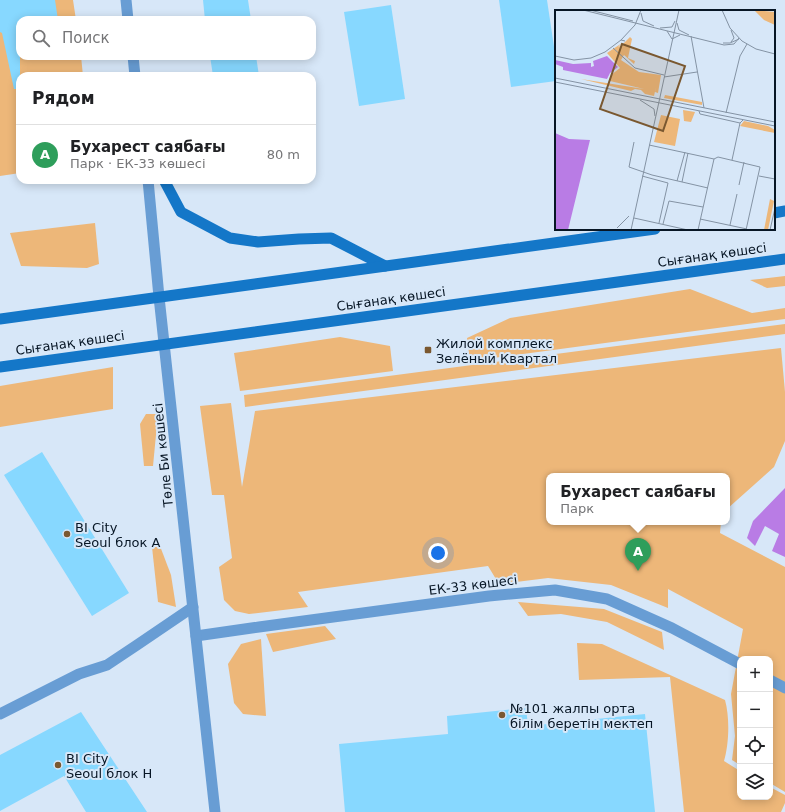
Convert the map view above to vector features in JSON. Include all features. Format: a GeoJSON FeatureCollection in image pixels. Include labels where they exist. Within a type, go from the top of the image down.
{"type":"FeatureCollection","features":[{"type":"Feature","properties":{"kind":"main road"},"geometry":{"type":"LineString","coordinates":[[166,184],[181,212],[230,238],[258,242],[331,238],[385,266]]}},
{"type":"Feature","properties":{"kind":"main road"},"geometry":{"type":"LineString","coordinates":[[775,213],[785,211]]}},
{"type":"Feature","properties":{"kind":"main road"},"geometry":{"type":"LineString","coordinates":[[0,319],[648,230]]}},
{"type":"Feature","properties":{"kind":"main road","name":"Сығанақ көшесі"},"geometry":{"type":"LineString","coordinates":[[0,367],[785,259]]}},
{"type":"Feature","properties":{"kind":"street"},"geometry":{"type":"LineString","coordinates":[[126,0],[128,16]]}},
{"type":"Feature","properties":{"kind":"street"},"geometry":{"type":"LineString","coordinates":[[133,60],[135,72]]}},
{"type":"Feature","properties":{"kind":"street"},"geometry":{"type":"LineString","coordinates":[[148,184],[159,297]]}},
{"type":"Feature","properties":{"kind":"street","name":"Төле Би көшесі"},"geometry":{"type":"LineString","coordinates":[[159,297],[193,607]]}},
{"type":"Feature","properties":{"kind":"street","name":"ЕК-33 көшесі"},"geometry":{"type":"LineString","coordinates":[[196,636],[489,596],[555,590],[607,599],[672,628],[737,662]]}},
{"type":"Feature","properties":{"kind":"street"},"geometry":{"type":"LineString","coordinates":[[0,714],[79,674],[107,665],[193,607],[215,812]]}},
{"type":"Feature","properties":{"kind":"street"},"geometry":{"type":"LineString","coordinates":[[773,682],[785,688]]}},
{"type":"Feature","properties":{"kind":"shaded area"},"geometry":{"type":"Polygon","coordinates":[[[0,0],[73,0],[75,16],[16,16],[16,60],[81,60],[83,72],[16,72],[16,174],[0,176],[0,0]]]}},
{"type":"Feature","properties":{"kind":"shaded area"},"geometry":{"type":"Polygon","coordinates":[[[95,223],[99,264],[87,268],[21,266],[10,233],[95,223]]]}},
{"type":"Feature","properties":{"kind":"shaded area"},"geometry":{"type":"Polygon","coordinates":[[[785,276],[785,286],[767,288],[750,280],[785,276]]]}},
{"type":"Feature","properties":{"kind":"shaded area"},"geometry":{"type":"Polygon","coordinates":[[[690,289],[752,313],[785,308],[785,319],[470,361],[467,338],[510,318],[690,289]]]}},
{"type":"Feature","properties":{"kind":"shaded area"},"geometry":{"type":"Polygon","coordinates":[[[785,324],[785,334],[245,407],[244,395],[785,324]]]}},
{"type":"Feature","properties":{"kind":"shaded area"},"geometry":{"type":"Polygon","coordinates":[[[340,337],[390,346],[393,371],[240,391],[234,353],[340,337]]]}},
{"type":"Feature","properties":{"kind":"shaded area"},"geometry":{"type":"Polygon","coordinates":[[[781,348],[785,392],[785,441],[774,467],[730,506],[730,473],[546,473],[546,525],[721,525],[720,533],[785,567],[785,792],[773,785],[773,656],[738,656],[743,629],[668,589],[668,608],[611,585],[548,578],[499,584],[488,566],[298,592],[308,607],[249,614],[235,611],[224,600],[219,567],[232,558],[224,495],[212,495],[200,406],[231,403],[242,487],[255,411],[781,348]]]}},
{"type":"Feature","properties":{"kind":"shaded area"},"geometry":{"type":"Polygon","coordinates":[[[113,367],[113,409],[0,427],[0,386],[113,367]]]}},
{"type":"Feature","properties":{"kind":"shaded area"},"geometry":{"type":"Polygon","coordinates":[[[146,414],[158,414],[153,466],[144,466],[140,424],[146,414]]]}},
{"type":"Feature","properties":{"kind":"shaded area"},"geometry":{"type":"Polygon","coordinates":[[[785,488],[785,557],[772,551],[779,534],[765,526],[755,546],[747,538],[753,521],[785,488]]]}},
{"type":"Feature","properties":{"kind":"shaded area"},"geometry":{"type":"Polygon","coordinates":[[[160,546],[171,575],[176,607],[158,602],[152,547],[160,546]]]}},
{"type":"Feature","properties":{"kind":"shaded area"},"geometry":{"type":"Polygon","coordinates":[[[518,602],[604,609],[662,632],[664,650],[607,622],[561,614],[528,616],[518,602]]]}},
{"type":"Feature","properties":{"kind":"shaded area"},"geometry":{"type":"Polygon","coordinates":[[[325,626],[336,639],[273,652],[266,634],[325,626]]]}},
{"type":"Feature","properties":{"kind":"shaded area"},"geometry":{"type":"Polygon","coordinates":[[[261,639],[266,716],[243,714],[234,703],[228,664],[241,644],[261,639]]]}},
{"type":"Feature","properties":{"kind":"shaded area"},"geometry":{"type":"Polygon","coordinates":[[[577,643],[602,644],[725,700],[728,715],[728,731],[724,761],[737,769],[737,800],[773,800],[773,789],[785,795],[785,803],[781,812],[684,812],[670,677],[579,680],[577,643]]]}},
{"type":"Feature","properties":{"kind":"shaded area"},"geometry":{"type":"Polygon","coordinates":[[[737,662],[737,763],[732,760],[735,736],[731,694],[737,662]]]}},
{"type":"Feature","properties":{"kind":"building"},"geometry":{"type":"Polygon","coordinates":[[[0,0],[55,0],[57,16],[16,16],[16,60],[20,60],[20,72],[16,72],[16,89],[14,89],[2,33],[0,32],[0,0]]]}},
{"type":"Feature","properties":{"kind":"building"},"geometry":{"type":"Polygon","coordinates":[[[203,0],[248,0],[250,16],[205,16],[203,0]]]}},
{"type":"Feature","properties":{"kind":"building"},"geometry":{"type":"Polygon","coordinates":[[[499,0],[547,0],[555,53],[555,81],[511,87],[499,0]]]}},
{"type":"Feature","properties":{"kind":"building"},"geometry":{"type":"Polygon","coordinates":[[[391,5],[405,99],[359,106],[344,12],[391,5]]]}},
{"type":"Feature","properties":{"kind":"building"},"geometry":{"type":"Polygon","coordinates":[[[211,60],[257,60],[258,72],[212,72],[211,60]]]}},
{"type":"Feature","properties":{"kind":"building","name":"BI City Seoul блок A"},"geometry":{"type":"Polygon","coordinates":[[[42,452],[129,593],[92,616],[4,475],[42,452]]]}},
{"type":"Feature","properties":{"kind":"building"},"geometry":{"type":"Polygon","coordinates":[[[526,708],[528,726],[645,714],[655,812],[345,812],[339,744],[448,734],[447,716],[526,708]]]}},
{"type":"Feature","properties":{"kind":"building","name":"BI City Seoul блок H"},"geometry":{"type":"Polygon","coordinates":[[[81,712],[147,812],[86,812],[64,776],[0,811],[0,755],[81,712]]]}},
{"type":"Feature","properties":{"kind":"place","name":"Жилой комплекс Зелёный Квартал"},"geometry":{"type":"Point","coordinates":[428,350]}},
{"type":"Feature","properties":{"kind":"place","name":"BI City Seoul блок A"},"geometry":{"type":"Point","coordinates":[67,534]}},
{"type":"Feature","properties":{"kind":"place","name":"Бухарест саябағы"},"geometry":{"type":"Point","coordinates":[638,571]}},
{"type":"Feature","properties":{"kind":"place","name":"№101 жалпы орта білім беретін мектеп"},"geometry":{"type":"Point","coordinates":[502,715]}},
{"type":"Feature","properties":{"kind":"place","name":"BI City Seoul блок H"},"geometry":{"type":"Point","coordinates":[58,765]}}]}
